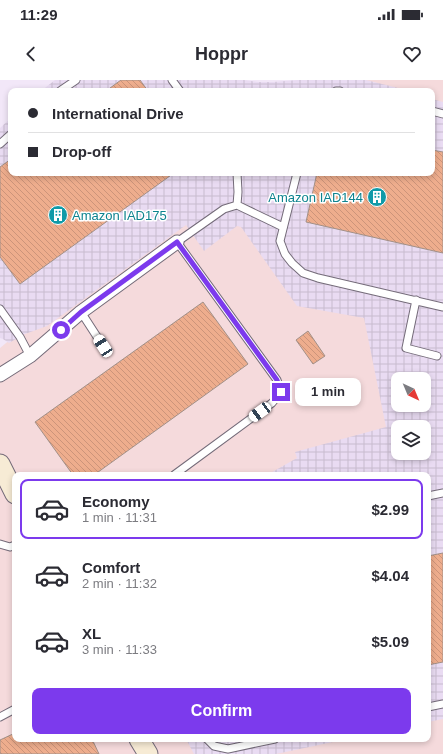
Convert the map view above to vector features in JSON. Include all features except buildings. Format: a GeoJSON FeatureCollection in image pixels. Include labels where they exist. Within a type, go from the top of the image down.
{"type":"FeatureCollection","features":[{"type":"Feature","properties":{"kind":"main road"},"geometry":{"type":"LineString","coordinates":[[0,464],[12,488]]}},
{"type":"Feature","properties":{"kind":"main road"},"geometry":{"type":"LineString","coordinates":[[141,742],[148,754]]}},
{"type":"Feature","properties":{"kind":"street"},"geometry":{"type":"LineString","coordinates":[[0,375],[30,356],[81,312],[177,242]]}},
{"type":"Feature","properties":{"kind":"lane"},"geometry":{"type":"LineString","coordinates":[[64,88],[76,80]]}},
{"type":"Feature","properties":{"kind":"lane"},"geometry":{"type":"LineString","coordinates":[[0,144],[8,137]]}},
{"type":"Feature","properties":{"kind":"lane"},"geometry":{"type":"LineString","coordinates":[[237,176],[237,205]]}},
{"type":"Feature","properties":{"kind":"lane"},"geometry":{"type":"LineString","coordinates":[[296,176],[280,241],[285,254],[292,263],[303,272],[318,278],[443,307]]}},
{"type":"Feature","properties":{"kind":"lane"},"geometry":{"type":"LineString","coordinates":[[178,472],[272,403],[281,392],[277,380],[177,242],[224,209],[237,205],[283,227]]}},
{"type":"Feature","properties":{"kind":"lane"},"geometry":{"type":"LineString","coordinates":[[416,300],[406,348],[437,356]]}},
{"type":"Feature","properties":{"kind":"lane"},"geometry":{"type":"LineString","coordinates":[[0,309],[20,336],[30,356]]}},
{"type":"Feature","properties":{"kind":"lane"},"geometry":{"type":"LineString","coordinates":[[81,312],[103,346]]}},
{"type":"Feature","properties":{"kind":"lane"},"geometry":{"type":"LineString","coordinates":[[431,495],[443,493]]}},
{"type":"Feature","properties":{"kind":"lane"},"geometry":{"type":"LineString","coordinates":[[0,544],[10,547],[12,546]]}},
{"type":"Feature","properties":{"kind":"lane"},"geometry":{"type":"LineString","coordinates":[[431,706],[443,704]]}},
{"type":"Feature","properties":{"kind":"lane"},"geometry":{"type":"LineString","coordinates":[[0,717],[12,711]]}},
{"type":"Feature","properties":{"kind":"lane"},"geometry":{"type":"LineString","coordinates":[[210,742],[214,746],[228,749],[261,742]]}},
{"type":"Feature","properties":{"kind":"shaded area"},"geometry":{"type":"Polygon","coordinates":[[[55,80],[244,80],[273,82],[298,80],[366,80],[398,88],[45,88],[55,80]]]}},
{"type":"Feature","properties":{"kind":"shaded area"},"geometry":{"type":"Polygon","coordinates":[[[302,80],[443,80],[443,754],[0,754],[0,348],[189,191],[392,176],[435,176],[435,88],[294,88],[302,80]]]}},
{"type":"Feature","properties":{"kind":"shaded area"},"geometry":{"type":"Polygon","coordinates":[[[435,100],[443,102],[443,719],[431,721],[431,472],[272,472],[297,458],[295,452],[386,427],[364,318],[297,306],[241,227],[237,226],[204,251],[186,225],[47,326],[25,334],[9,343],[0,338],[0,128],[8,121],[8,176],[435,176],[435,100]]]}},
{"type":"Feature","properties":{"kind":"shaded area"},"geometry":{"type":"Polygon","coordinates":[[[188,742],[333,742],[276,754],[194,754],[188,742]]]}},
{"type":"Feature","properties":{"kind":"place","name":"Amazon IAD144"},"geometry":{"type":"Point","coordinates":[377,197]}},
{"type":"Feature","properties":{"kind":"place","name":"Amazon IAD175"},"geometry":{"type":"Point","coordinates":[58,215]}},
{"type":"Feature","properties":{"kind":"route"},"geometry":{"type":"LineString","coordinates":[[61,330],[81,312],[177,242],[277,380],[281,392]]}}]}
